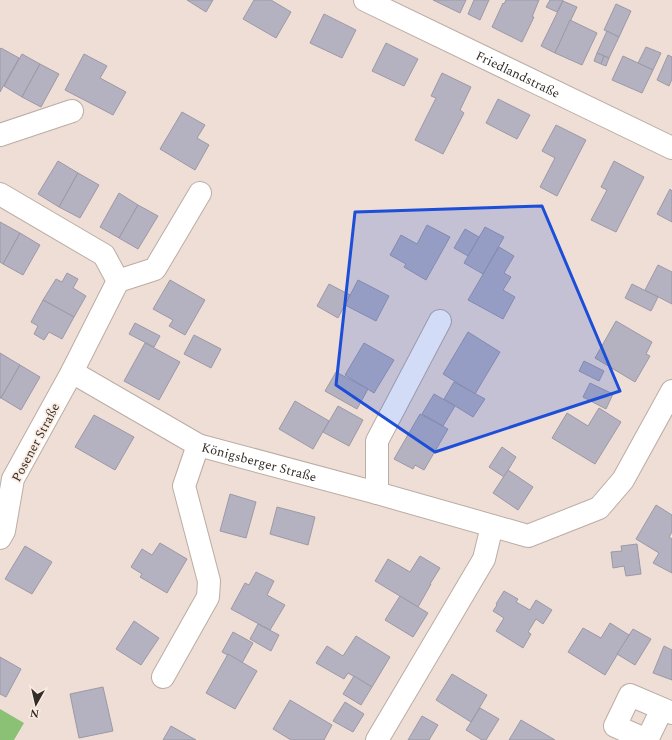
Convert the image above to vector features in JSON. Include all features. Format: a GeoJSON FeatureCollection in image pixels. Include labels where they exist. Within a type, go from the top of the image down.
{"type":"FeatureCollection","features":[{"type":"Feature","properties":{"kind":"street","name":"Friedlandstraße"},"geometry":{"type":"LineString","coordinates":[[364,0],[672,148]]}},
{"type":"Feature","properties":{"kind":"street"},"geometry":{"type":"LineString","coordinates":[[0,135],[72,111]]}},
{"type":"Feature","properties":{"kind":"street"},"geometry":{"type":"LineString","coordinates":[[0,194],[104,255],[118,281],[156,269],[200,192]]}},
{"type":"Feature","properties":{"kind":"street","name":"Posener Straße"},"geometry":{"type":"LineString","coordinates":[[0,538],[4,531],[13,479],[72,372],[118,281]]}},
{"type":"Feature","properties":{"kind":"street"},"geometry":{"type":"LineString","coordinates":[[376,493],[377,441],[440,321]]}},
{"type":"Feature","properties":{"kind":"street"},"geometry":{"type":"LineString","coordinates":[[72,372],[198,445]]}},
{"type":"Feature","properties":{"kind":"street","name":"Königsberger Straße"},"geometry":{"type":"LineString","coordinates":[[163,677],[208,597],[210,582],[184,486],[198,445],[528,536],[599,508],[623,480],[672,391]]}},
{"type":"Feature","properties":{"kind":"street"},"geometry":{"type":"LineString","coordinates":[[377,740],[484,559],[492,526]]}},
{"type":"Feature","properties":{"kind":"street"},"geometry":{"type":"LineString","coordinates":[[630,695],[667,711],[648,740],[610,733],[630,695]]}},
{"type":"Feature","properties":{"kind":"highlighted area"},"geometry":{"type":"Polygon","coordinates":[[[542,206],[620,391],[435,452],[336,385],[355,212],[542,206]]]}},
{"type":"Feature","properties":{"kind":"green space"},"geometry":{"type":"Polygon","coordinates":[[[0,709],[24,723],[14,740],[0,740],[0,709]]]}},
{"type":"Feature","properties":{"kind":"building"},"geometry":{"type":"Polygon","coordinates":[[[187,0],[213,0],[206,12],[187,0]]]}},
{"type":"Feature","properties":{"kind":"building"},"geometry":{"type":"Polygon","coordinates":[[[254,0],[271,0],[291,12],[276,38],[243,19],[254,0]]]}},
{"type":"Feature","properties":{"kind":"building"},"geometry":{"type":"Polygon","coordinates":[[[433,0],[466,0],[460,13],[433,0]]]}},
{"type":"Feature","properties":{"kind":"building"},"geometry":{"type":"Polygon","coordinates":[[[474,0],[489,0],[480,20],[468,14],[474,0]]]}},
{"type":"Feature","properties":{"kind":"building"},"geometry":{"type":"Polygon","coordinates":[[[506,0],[539,0],[532,17],[534,17],[522,42],[492,27],[503,3],[504,4],[506,0]]]}},
{"type":"Feature","properties":{"kind":"building"},"geometry":{"type":"Polygon","coordinates":[[[550,0],[563,0],[557,12],[546,7],[550,0]]]}},
{"type":"Feature","properties":{"kind":"building"},"geometry":{"type":"Polygon","coordinates":[[[563,1],[577,7],[555,53],[541,46],[563,1]]]}},
{"type":"Feature","properties":{"kind":"building"},"geometry":{"type":"Polygon","coordinates":[[[616,4],[631,11],[619,37],[604,30],[616,4]]]}},
{"type":"Feature","properties":{"kind":"building"},"geometry":{"type":"Polygon","coordinates":[[[324,14],[356,30],[342,58],[310,43],[324,14]]]}},
{"type":"Feature","properties":{"kind":"building"},"geometry":{"type":"Polygon","coordinates":[[[570,20],[597,33],[582,65],[555,53],[570,20]]]}},
{"type":"Feature","properties":{"kind":"building"},"geometry":{"type":"Polygon","coordinates":[[[607,31],[619,37],[609,58],[597,53],[607,31]]]}},
{"type":"Feature","properties":{"kind":"building"},"geometry":{"type":"Polygon","coordinates":[[[386,43],[418,59],[404,86],[372,71],[386,43]]]}},
{"type":"Feature","properties":{"kind":"building"},"geometry":{"type":"Polygon","coordinates":[[[646,47],[661,53],[653,70],[638,63],[646,47]]]}},
{"type":"Feature","properties":{"kind":"building"},"geometry":{"type":"Polygon","coordinates":[[[1,48],[19,58],[0,92],[0,49],[1,48]]]}},
{"type":"Feature","properties":{"kind":"building"},"geometry":{"type":"Polygon","coordinates":[[[597,53],[604,56],[601,64],[594,61],[597,53]]]}},
{"type":"Feature","properties":{"kind":"building"},"geometry":{"type":"Polygon","coordinates":[[[22,54],[40,64],[22,97],[4,86],[22,54]]]}},
{"type":"Feature","properties":{"kind":"building"},"geometry":{"type":"Polygon","coordinates":[[[84,54],[107,66],[100,78],[126,92],[113,115],[65,90],[84,54]]]}},
{"type":"Feature","properties":{"kind":"building"},"geometry":{"type":"Polygon","coordinates":[[[668,55],[672,57],[672,79],[669,86],[657,80],[668,55]]]}},
{"type":"Feature","properties":{"kind":"building"},"geometry":{"type":"Polygon","coordinates":[[[604,56],[609,58],[606,66],[601,64],[604,56]]]}},
{"type":"Feature","properties":{"kind":"building"},"geometry":{"type":"Polygon","coordinates":[[[623,56],[653,70],[642,93],[612,80],[623,56]]]}},
{"type":"Feature","properties":{"kind":"building"},"geometry":{"type":"Polygon","coordinates":[[[40,64],[59,74],[41,107],[22,97],[40,64]]]}},
{"type":"Feature","properties":{"kind":"building"},"geometry":{"type":"Polygon","coordinates":[[[442,73],[471,87],[460,110],[464,113],[443,154],[415,140],[436,98],[431,96],[442,73]]]}},
{"type":"Feature","properties":{"kind":"building"},"geometry":{"type":"Polygon","coordinates":[[[498,99],[530,115],[517,139],[486,123],[498,99]]]}},
{"type":"Feature","properties":{"kind":"building"},"geometry":{"type":"Polygon","coordinates":[[[182,112],[205,125],[197,138],[209,145],[195,170],[160,149],[182,112]]]}},
{"type":"Feature","properties":{"kind":"building"},"geometry":{"type":"Polygon","coordinates":[[[556,125],[586,140],[557,196],[540,187],[555,158],[542,151],[556,125]]]}},
{"type":"Feature","properties":{"kind":"building"},"geometry":{"type":"Polygon","coordinates":[[[58,161],[78,173],[59,207],[38,194],[58,161]]]}},
{"type":"Feature","properties":{"kind":"building"},"geometry":{"type":"Polygon","coordinates":[[[614,161],[644,177],[616,232],[591,220],[607,190],[601,187],[614,161]]]}},
{"type":"Feature","properties":{"kind":"building"},"geometry":{"type":"Polygon","coordinates":[[[78,173],[99,185],[80,218],[59,207],[78,173]]]}},
{"type":"Feature","properties":{"kind":"building"},"geometry":{"type":"Polygon","coordinates":[[[670,189],[672,191],[672,222],[657,214],[670,189]]]}},
{"type":"Feature","properties":{"kind":"building"},"geometry":{"type":"Polygon","coordinates":[[[119,193],[138,205],[119,238],[100,227],[119,193]]]}},
{"type":"Feature","properties":{"kind":"building"},"geometry":{"type":"Polygon","coordinates":[[[138,205],[158,216],[138,249],[119,238],[138,205]]]}},
{"type":"Feature","properties":{"kind":"building"},"geometry":{"type":"Polygon","coordinates":[[[0,222],[20,233],[3,264],[0,262],[0,222]]]}},
{"type":"Feature","properties":{"kind":"building"},"geometry":{"type":"Polygon","coordinates":[[[427,225],[450,237],[426,280],[404,267],[406,264],[390,255],[401,235],[417,244],[427,225]]]}},
{"type":"Feature","properties":{"kind":"building"},"geometry":{"type":"Polygon","coordinates":[[[485,227],[504,237],[483,274],[464,263],[485,227]]]}},
{"type":"Feature","properties":{"kind":"building"},"geometry":{"type":"Polygon","coordinates":[[[465,229],[479,237],[468,256],[454,248],[465,229]]]}},
{"type":"Feature","properties":{"kind":"building"},"geometry":{"type":"Polygon","coordinates":[[[20,233],[40,245],[23,275],[3,264],[20,233]]]}},
{"type":"Feature","properties":{"kind":"building"},"geometry":{"type":"Polygon","coordinates":[[[499,247],[514,256],[504,273],[511,277],[503,290],[515,297],[503,319],[468,300],[499,247]]]}},
{"type":"Feature","properties":{"kind":"building"},"geometry":{"type":"Polygon","coordinates":[[[658,265],[672,272],[672,304],[645,290],[658,265]]]}},
{"type":"Feature","properties":{"kind":"building"},"geometry":{"type":"Polygon","coordinates":[[[67,273],[78,279],[73,288],[86,296],[74,317],[43,300],[56,279],[62,282],[67,273]]]}},
{"type":"Feature","properties":{"kind":"building"},"geometry":{"type":"Polygon","coordinates":[[[170,280],[205,300],[185,335],[169,326],[173,320],[153,309],[170,280]]]}},
{"type":"Feature","properties":{"kind":"building"},"geometry":{"type":"Polygon","coordinates":[[[358,280],[389,296],[376,321],[345,305],[358,280]]]}},
{"type":"Feature","properties":{"kind":"building"},"geometry":{"type":"Polygon","coordinates":[[[329,284],[350,295],[338,318],[317,306],[329,284]]]}},
{"type":"Feature","properties":{"kind":"building"},"geometry":{"type":"Polygon","coordinates":[[[632,284],[658,297],[651,311],[625,298],[632,284]]]}},
{"type":"Feature","properties":{"kind":"building"},"geometry":{"type":"Polygon","coordinates":[[[43,300],[74,317],[62,339],[49,332],[44,340],[34,334],[38,326],[31,322],[43,300]]]}},
{"type":"Feature","properties":{"kind":"building"},"geometry":{"type":"Polygon","coordinates":[[[616,321],[652,342],[646,354],[650,356],[635,382],[595,358],[616,321]]]}},
{"type":"Feature","properties":{"kind":"building"},"geometry":{"type":"Polygon","coordinates":[[[135,323],[160,336],[154,347],[129,334],[135,323]]]}},
{"type":"Feature","properties":{"kind":"building"},"geometry":{"type":"Polygon","coordinates":[[[468,332],[500,352],[475,394],[443,374],[468,332]]]}},
{"type":"Feature","properties":{"kind":"building"},"geometry":{"type":"Polygon","coordinates":[[[194,335],[221,349],[211,368],[184,354],[194,335]]]}},
{"type":"Feature","properties":{"kind":"building"},"geometry":{"type":"Polygon","coordinates":[[[145,343],[180,362],[159,400],[124,381],[145,343]]]}},
{"type":"Feature","properties":{"kind":"building"},"geometry":{"type":"Polygon","coordinates":[[[364,343],[394,360],[374,393],[345,375],[364,343]]]}},
{"type":"Feature","properties":{"kind":"building"},"geometry":{"type":"Polygon","coordinates":[[[0,353],[20,365],[1,398],[0,398],[0,353]]]}},
{"type":"Feature","properties":{"kind":"building"},"geometry":{"type":"Polygon","coordinates":[[[584,361],[604,371],[599,381],[579,371],[584,361]]]}},
{"type":"Feature","properties":{"kind":"building"},"geometry":{"type":"Polygon","coordinates":[[[20,365],[40,377],[21,410],[1,398],[20,365]]]}},
{"type":"Feature","properties":{"kind":"building"},"geometry":{"type":"Polygon","coordinates":[[[336,372],[368,389],[357,409],[325,391],[336,372]]]}},
{"type":"Feature","properties":{"kind":"building"},"geometry":{"type":"Polygon","coordinates":[[[454,382],[485,399],[473,417],[444,399],[454,382]]]}},
{"type":"Feature","properties":{"kind":"building"},"geometry":{"type":"Polygon","coordinates":[[[590,383],[613,394],[606,409],[583,397],[590,383]]]}},
{"type":"Feature","properties":{"kind":"building"},"geometry":{"type":"Polygon","coordinates":[[[434,394],[455,406],[443,426],[422,414],[434,394]]]}},
{"type":"Feature","properties":{"kind":"building"},"geometry":{"type":"Polygon","coordinates":[[[295,401],[329,421],[313,449],[279,429],[295,401]]]}},
{"type":"Feature","properties":{"kind":"building"},"geometry":{"type":"Polygon","coordinates":[[[338,406],[363,420],[349,446],[323,432],[338,406]]]}},
{"type":"Feature","properties":{"kind":"building"},"geometry":{"type":"Polygon","coordinates":[[[599,408],[621,422],[595,464],[552,438],[567,413],[588,426],[599,408]]]}},
{"type":"Feature","properties":{"kind":"building"},"geometry":{"type":"Polygon","coordinates":[[[420,414],[448,429],[424,470],[415,465],[413,469],[394,459],[420,414]]]}},
{"type":"Feature","properties":{"kind":"building"},"geometry":{"type":"Polygon","coordinates":[[[94,415],[134,437],[115,470],[75,447],[94,415]]]}},
{"type":"Feature","properties":{"kind":"building"},"geometry":{"type":"Polygon","coordinates":[[[502,447],[516,457],[504,477],[489,467],[502,447]]]}},
{"type":"Feature","properties":{"kind":"building"},"geometry":{"type":"Polygon","coordinates":[[[508,470],[533,487],[518,510],[493,493],[508,470]]]}},
{"type":"Feature","properties":{"kind":"building"},"geometry":{"type":"Polygon","coordinates":[[[230,494],[256,502],[246,538],[220,531],[230,494]]]}},
{"type":"Feature","properties":{"kind":"building"},"geometry":{"type":"Polygon","coordinates":[[[656,505],[672,515],[672,532],[669,537],[672,539],[672,573],[653,563],[659,553],[636,539],[656,505]]]}},
{"type":"Feature","properties":{"kind":"building"},"geometry":{"type":"Polygon","coordinates":[[[277,507],[315,517],[308,545],[270,534],[277,507]]]}},
{"type":"Feature","properties":{"kind":"building"},"geometry":{"type":"Polygon","coordinates":[[[160,543],[187,559],[167,593],[140,577],[142,574],[131,567],[142,549],[152,555],[160,543]]]}},
{"type":"Feature","properties":{"kind":"building"},"geometry":{"type":"Polygon","coordinates":[[[637,544],[641,574],[626,576],[624,566],[613,568],[611,552],[622,551],[621,546],[637,544]]]}},
{"type":"Feature","properties":{"kind":"building"},"geometry":{"type":"Polygon","coordinates":[[[25,546],[52,562],[32,594],[5,579],[25,546]]]}},
{"type":"Feature","properties":{"kind":"building"},"geometry":{"type":"Polygon","coordinates":[[[420,556],[440,568],[418,607],[375,581],[388,559],[410,572],[420,556]]]}},
{"type":"Feature","properties":{"kind":"building"},"geometry":{"type":"Polygon","coordinates":[[[256,572],[274,581],[267,595],[285,605],[270,630],[231,609],[245,583],[249,585],[256,572]]]}},
{"type":"Feature","properties":{"kind":"building"},"geometry":{"type":"Polygon","coordinates":[[[504,591],[518,599],[516,602],[530,610],[536,600],[552,610],[543,624],[536,619],[528,632],[531,634],[523,648],[496,631],[504,618],[493,611],[504,591]]]}},
{"type":"Feature","properties":{"kind":"building"},"geometry":{"type":"Polygon","coordinates":[[[400,596],[428,613],[413,637],[385,620],[400,596]]]}},
{"type":"Feature","properties":{"kind":"building"},"geometry":{"type":"Polygon","coordinates":[[[134,621],[159,638],[141,665],[116,649],[134,621]]]}},
{"type":"Feature","properties":{"kind":"building"},"geometry":{"type":"Polygon","coordinates":[[[610,623],[629,635],[605,675],[568,652],[583,628],[601,638],[610,623]]]}},
{"type":"Feature","properties":{"kind":"building"},"geometry":{"type":"Polygon","coordinates":[[[258,624],[279,635],[271,651],[250,639],[258,624]]]}},
{"type":"Feature","properties":{"kind":"building"},"geometry":{"type":"Polygon","coordinates":[[[633,629],[651,639],[635,665],[617,654],[633,629]]]}},
{"type":"Feature","properties":{"kind":"building"},"geometry":{"type":"Polygon","coordinates":[[[233,632],[253,643],[242,663],[222,652],[233,632]]]}},
{"type":"Feature","properties":{"kind":"building"},"geometry":{"type":"Polygon","coordinates":[[[356,636],[390,657],[372,687],[348,673],[344,679],[316,663],[327,646],[343,656],[356,636]]]}},
{"type":"Feature","properties":{"kind":"building"},"geometry":{"type":"Polygon","coordinates":[[[664,646],[672,650],[672,680],[653,673],[664,646]]]}},
{"type":"Feature","properties":{"kind":"building"},"geometry":{"type":"Polygon","coordinates":[[[228,654],[257,671],[235,709],[206,693],[228,654]]]}},
{"type":"Feature","properties":{"kind":"building"},"geometry":{"type":"Polygon","coordinates":[[[0,657],[21,669],[6,697],[0,694],[0,657]]]}},
{"type":"Feature","properties":{"kind":"building"},"geometry":{"type":"Polygon","coordinates":[[[452,674],[487,695],[471,722],[436,700],[452,674]]]}},
{"type":"Feature","properties":{"kind":"building"},"geometry":{"type":"Polygon","coordinates":[[[354,676],[372,687],[361,705],[343,694],[354,676]]]}},
{"type":"Feature","properties":{"kind":"building"},"geometry":{"type":"Polygon","coordinates":[[[103,687],[113,731],[79,738],[70,694],[103,687]]]}},
{"type":"Feature","properties":{"kind":"building"},"geometry":{"type":"Polygon","coordinates":[[[290,700],[332,725],[324,740],[291,740],[273,729],[290,700]]]}},
{"type":"Feature","properties":{"kind":"building"},"geometry":{"type":"Polygon","coordinates":[[[345,702],[364,714],[353,732],[333,721],[345,702]]]}},
{"type":"Feature","properties":{"kind":"building"},"geometry":{"type":"Polygon","coordinates":[[[480,708],[499,719],[486,740],[482,740],[466,730],[480,708]]]}},
{"type":"Feature","properties":{"kind":"building"},"geometry":{"type":"Polygon","coordinates":[[[422,716],[438,725],[429,740],[408,740],[422,716]]]}},
{"type":"Feature","properties":{"kind":"building"},"geometry":{"type":"Polygon","coordinates":[[[521,720],[555,740],[509,740],[521,720]]]}},
{"type":"Feature","properties":{"kind":"building"},"geometry":{"type":"Polygon","coordinates":[[[171,726],[196,740],[163,740],[171,726]]]}}]}
